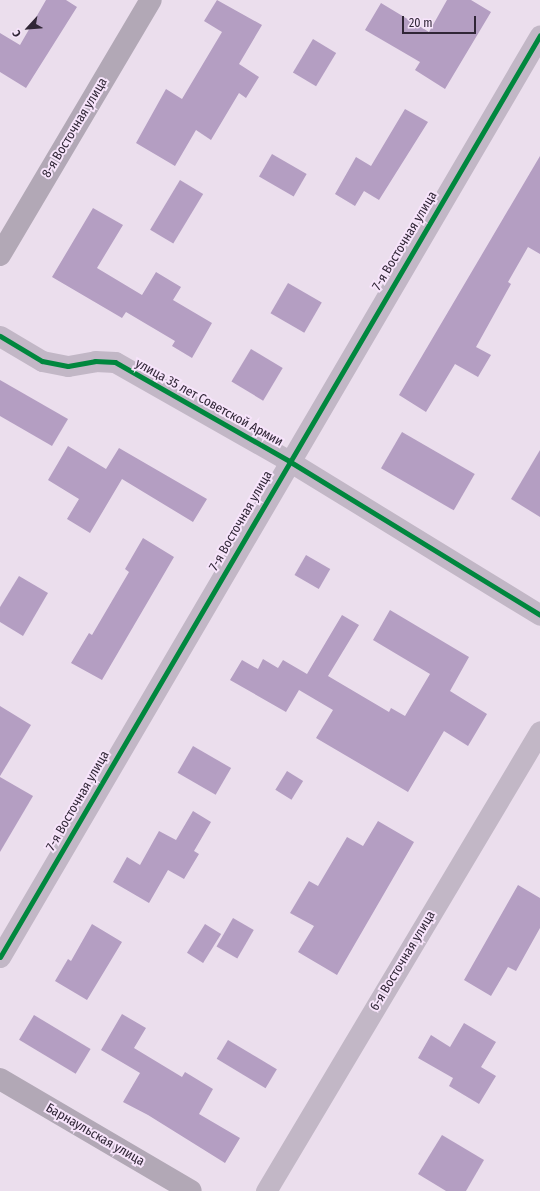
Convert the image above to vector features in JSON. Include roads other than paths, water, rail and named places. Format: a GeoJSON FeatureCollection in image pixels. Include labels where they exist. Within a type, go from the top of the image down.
{"type":"FeatureCollection","features":[{"type":"Feature","properties":{"kind":"street","name":"8-я Восточная улица"},"geometry":{"type":"LineString","coordinates":[[0,255],[151,0]]}},
{"type":"Feature","properties":{"kind":"street","name":"7-я Восточная улица"},"geometry":{"type":"LineString","coordinates":[[0,957],[289,460],[540,35]]}},
{"type":"Feature","properties":{"kind":"street","name":"улица 35 лет Советской Армии"},"geometry":{"type":"LineString","coordinates":[[0,336],[42,361],[68,366],[95,361],[115,362],[289,460],[540,615]]}},
{"type":"Feature","properties":{"kind":"street","name":"6-я Восточная улица"},"geometry":{"type":"LineString","coordinates":[[266,1191],[540,731]]}},
{"type":"Feature","properties":{"kind":"street","name":"Барнаульская улица"},"geometry":{"type":"LineString","coordinates":[[0,1079],[191,1191]]}}]}
